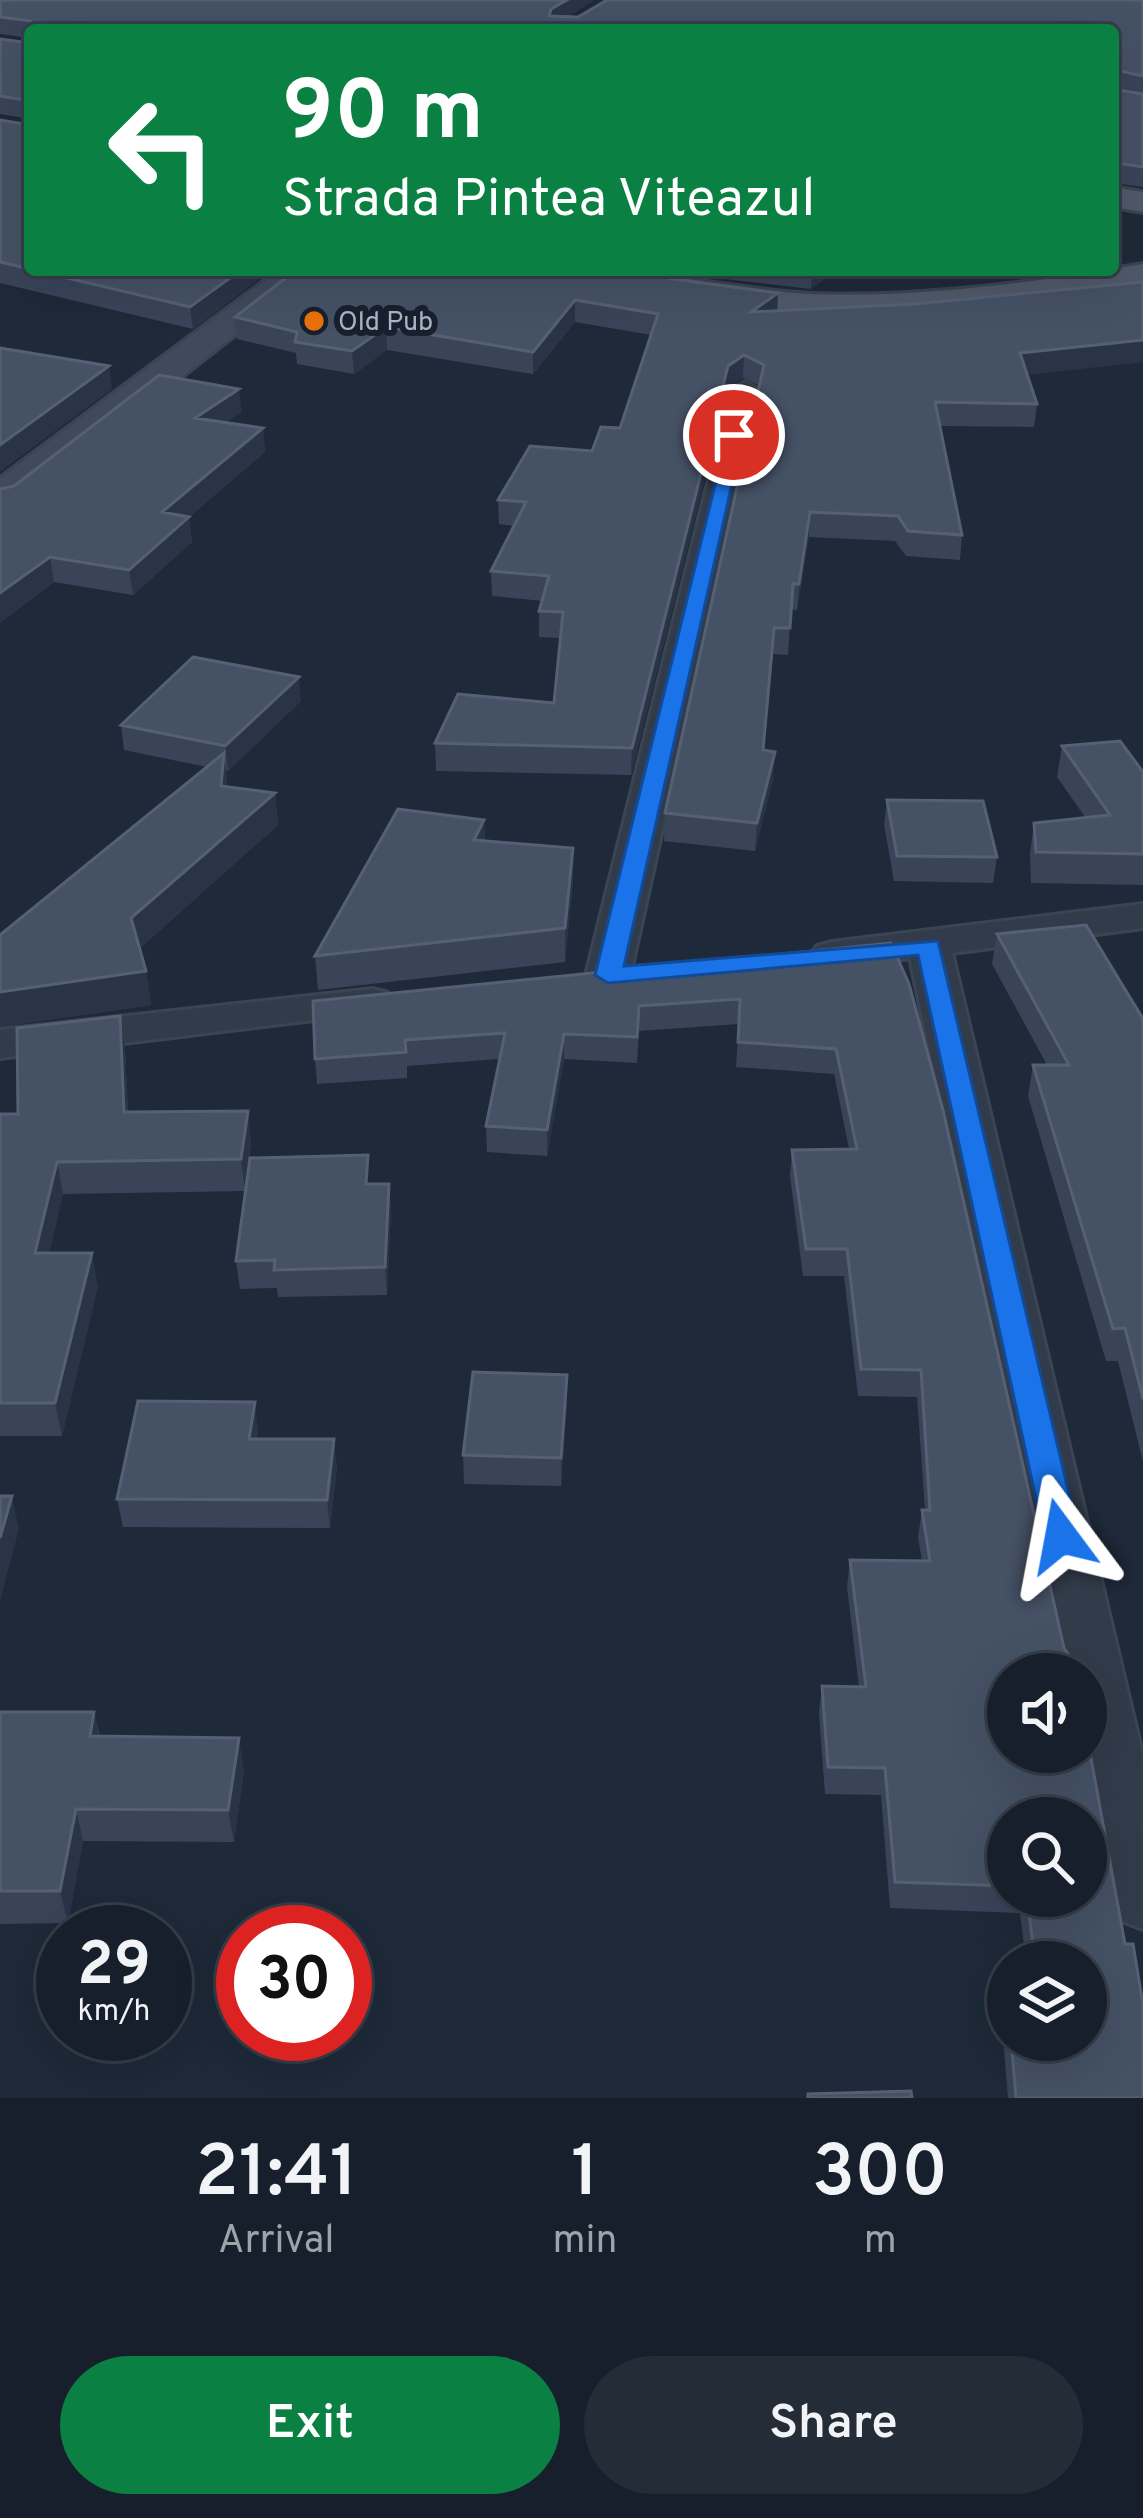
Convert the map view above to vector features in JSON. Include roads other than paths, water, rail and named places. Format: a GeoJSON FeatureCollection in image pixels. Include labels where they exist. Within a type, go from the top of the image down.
{"type":"FeatureCollection","features":[{"type":"Feature","properties":{"kind":"main road"},"geometry":{"type":"LineString","coordinates":[[626,276],[718,297],[825,309],[952,305],[1143,274]]}},
{"type":"Feature","properties":{"kind":"main road"},"geometry":{"type":"LineString","coordinates":[[0,498],[293,276]]}},
{"type":"Feature","properties":{"kind":"street"},"geometry":{"type":"LineString","coordinates":[[608,975],[745,390]]}},
{"type":"Feature","properties":{"kind":"street"},"geometry":{"type":"LineString","coordinates":[[791,959],[929,946],[1143,916]]}},
{"type":"Feature","properties":{"kind":"street"},"geometry":{"type":"LineString","coordinates":[[929,946],[1143,1898]]}},
{"type":"Feature","properties":{"kind":"street"},"geometry":{"type":"LineString","coordinates":[[562,981],[654,971]]}},
{"type":"Feature","properties":{"kind":"street"},"geometry":{"type":"LineString","coordinates":[[0,1044],[421,996]]}},
{"type":"Feature","properties":{"kind":"place","name":"Old Pub"},"geometry":{"type":"Point","coordinates":[314,321]}}]}
